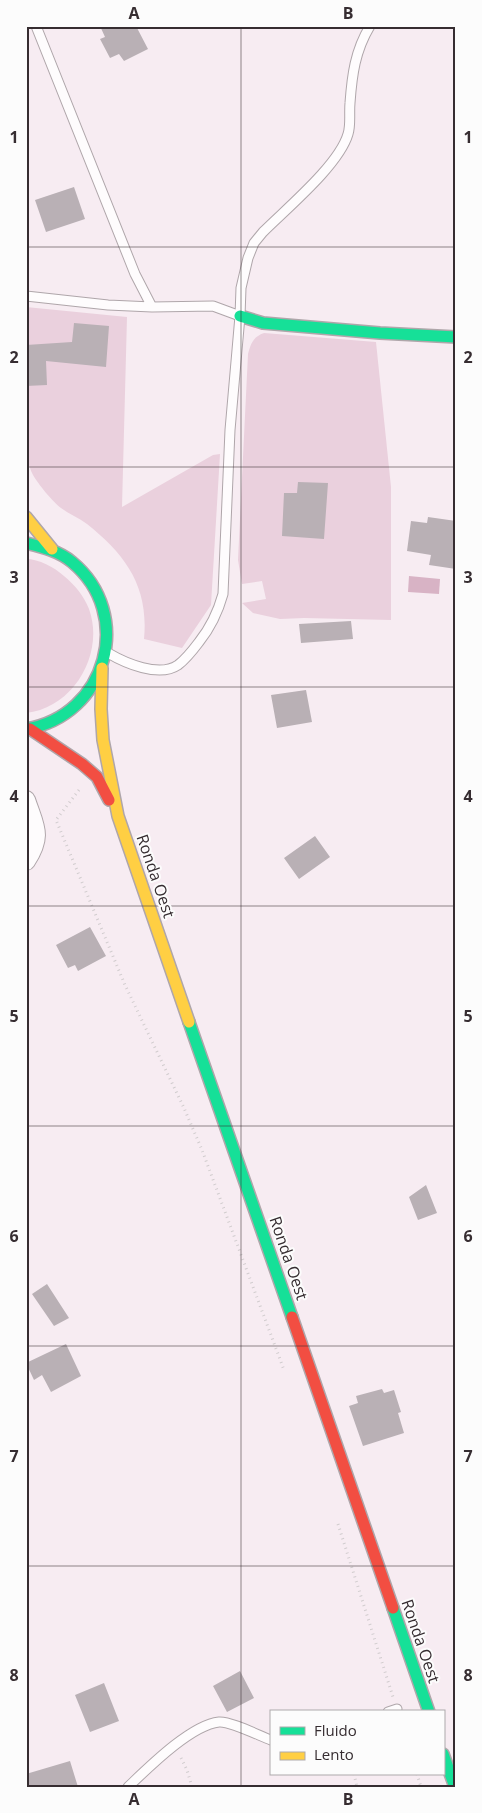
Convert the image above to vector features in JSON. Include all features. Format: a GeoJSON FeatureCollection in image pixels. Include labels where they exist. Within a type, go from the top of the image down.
{"type":"FeatureCollection","features":[{"type":"Feature","properties":{"kind":"main road"},"geometry":{"type":"LineString","coordinates":[[240,316],[264,323],[380,333],[456,337]]}},
{"type":"Feature","properties":{"kind":"main road"},"geometry":{"type":"LineString","coordinates":[[26,517],[52,549]]}},
{"type":"Feature","properties":{"kind":"main road"},"geometry":{"type":"LineString","coordinates":[[26,543],[52,549],[73,562],[90,581],[102,602],[108,626],[107,652],[102,668],[86,696],[61,717],[28,729]]}},
{"type":"Feature","properties":{"kind":"main road","name":"Ronda Oest"},"geometry":{"type":"LineString","coordinates":[[102,668],[100,713],[102,735],[118,816],[428,1710]]}},
{"type":"Feature","properties":{"kind":"main road","name":"Ronda Oest"},"geometry":{"type":"LineString","coordinates":[[28,729],[59,747],[97,777],[118,816]]}},
{"type":"Feature","properties":{"kind":"main road"},"geometry":{"type":"LineString","coordinates":[[444,1757],[455,1787]]}},
{"type":"Feature","properties":{"kind":"street"},"geometry":{"type":"LineString","coordinates":[[26,800],[37,834],[37,841],[26,861]]}},
{"type":"Feature","properties":{"kind":"lane"},"geometry":{"type":"LineString","coordinates":[[36,26],[134,274],[152,307]]}},
{"type":"Feature","properties":{"kind":"lane"},"geometry":{"type":"LineString","coordinates":[[107,652],[124,662],[136,666],[156,670],[176,666],[191,652],[219,611],[223,594],[230,430],[243,277],[254,243],[328,168],[344,144],[349,132],[352,81],[356,58],[361,42],[370,26]]}},
{"type":"Feature","properties":{"kind":"lane"},"geometry":{"type":"LineString","coordinates":[[26,296],[108,305],[152,307],[213,306],[240,316]]}},
{"type":"Feature","properties":{"kind":"lane"},"geometry":{"type":"LineString","coordinates":[[128,1787],[191,1732],[220,1722],[248,1730],[270,1740]]}},
{"type":"Feature","properties":{"kind":"path"},"geometry":{"type":"LineString","coordinates":[[83,785],[56,820],[125,985],[202,1150],[286,1374]]}},
{"type":"Feature","properties":{"kind":"path"},"geometry":{"type":"LineString","coordinates":[[337,1522],[392,1710]]}},
{"type":"Feature","properties":{"kind":"path"},"geometry":{"type":"LineString","coordinates":[[175,1746],[187,1770],[192,1787]]}},
{"type":"Feature","properties":{"kind":"shaded area"},"geometry":{"type":"Polygon","coordinates":[[[26,307],[127,317],[122,507],[213,455],[220,454],[211,605],[182,648],[144,639],[145,620],[143,603],[132,574],[123,560],[87,524],[58,505],[42,488],[32,473],[26,457],[26,307]]]}},
{"type":"Feature","properties":{"kind":"shaded area"},"geometry":{"type":"Polygon","coordinates":[[[264,333],[376,342],[391,487],[391,620],[280,619],[253,613],[242,603],[266,599],[262,581],[242,584],[238,560],[248,354],[253,341],[257,336],[264,333]]]}},
{"type":"Feature","properties":{"kind":"shaded area"},"geometry":{"type":"Polygon","coordinates":[[[26,559],[36,560],[51,567],[72,583],[82,595],[89,609],[93,626],[93,643],[89,660],[82,676],[71,689],[58,701],[43,709],[26,713],[26,559]]]}},
{"type":"Feature","properties":{"kind":"shaded area"},"geometry":{"type":"Polygon","coordinates":[[[409,576],[440,579],[439,594],[408,592],[409,576]]]}},
{"type":"Feature","properties":{"kind":"building"},"geometry":{"type":"Polygon","coordinates":[[[100,26],[136,26],[148,49],[124,61],[119,54],[110,58],[100,39],[105,37],[100,26]]]}},
{"type":"Feature","properties":{"kind":"building"},"geometry":{"type":"Polygon","coordinates":[[[74,187],[85,219],[46,232],[35,200],[74,187]]]}},
{"type":"Feature","properties":{"kind":"building"},"geometry":{"type":"Polygon","coordinates":[[[74,323],[109,326],[106,367],[46,361],[47,385],[26,386],[26,345],[72,342],[74,323]]]}},
{"type":"Feature","properties":{"kind":"building"},"geometry":{"type":"Polygon","coordinates":[[[298,482],[328,483],[324,539],[282,536],[284,493],[297,493],[298,482]]]}},
{"type":"Feature","properties":{"kind":"building"},"geometry":{"type":"Polygon","coordinates":[[[428,517],[456,521],[456,569],[429,565],[431,555],[407,551],[411,521],[427,523],[428,517]]]}},
{"type":"Feature","properties":{"kind":"building"},"geometry":{"type":"Polygon","coordinates":[[[351,621],[353,639],[301,643],[299,624],[351,621]]]}},
{"type":"Feature","properties":{"kind":"building"},"geometry":{"type":"Polygon","coordinates":[[[306,690],[312,722],[277,728],[271,695],[306,690]]]}},
{"type":"Feature","properties":{"kind":"building"},"geometry":{"type":"Polygon","coordinates":[[[315,836],[330,857],[299,879],[284,858],[315,836]]]}},
{"type":"Feature","properties":{"kind":"building"},"geometry":{"type":"Polygon","coordinates":[[[90,927],[106,956],[78,971],[75,965],[68,968],[56,945],[90,927]]]}},
{"type":"Feature","properties":{"kind":"building"},"geometry":{"type":"Polygon","coordinates":[[[426,1185],[437,1213],[418,1220],[409,1197],[426,1185]]]}},
{"type":"Feature","properties":{"kind":"building"},"geometry":{"type":"Polygon","coordinates":[[[47,1284],[69,1318],[54,1326],[32,1294],[47,1284]]]}},
{"type":"Feature","properties":{"kind":"building"},"geometry":{"type":"Polygon","coordinates":[[[66,1344],[81,1376],[51,1392],[42,1375],[34,1380],[26,1363],[66,1344]]]}},
{"type":"Feature","properties":{"kind":"building"},"geometry":{"type":"Polygon","coordinates":[[[382,1389],[384,1393],[394,1390],[401,1412],[398,1413],[404,1433],[363,1446],[349,1406],[358,1403],[356,1396],[382,1389]]]}},
{"type":"Feature","properties":{"kind":"building"},"geometry":{"type":"Polygon","coordinates":[[[240,1671],[254,1698],[227,1712],[213,1686],[240,1671]]]}},
{"type":"Feature","properties":{"kind":"building"},"geometry":{"type":"Polygon","coordinates":[[[104,1683],[119,1721],[90,1732],[75,1695],[104,1683]]]}},
{"type":"Feature","properties":{"kind":"building"},"geometry":{"type":"Polygon","coordinates":[[[70,1761],[78,1787],[26,1787],[26,1774],[70,1761]]]}},
{"type":"Feature","properties":{"kind":"traffic: fast"},"geometry":{"type":"LineString","coordinates":[[240,316],[263,323],[380,333],[456,337]]}},
{"type":"Feature","properties":{"kind":"traffic: fast"},"geometry":{"type":"LineString","coordinates":[[26,543],[50,550],[72,562],[91,584],[103,608],[106,634],[103,660],[93,684],[76,705],[54,720],[26,729]]}},
{"type":"Feature","properties":{"kind":"traffic: fast"},"geometry":{"type":"LineString","coordinates":[[189,1022],[292,1317]]}},
{"type":"Feature","properties":{"kind":"traffic: fast"},"geometry":{"type":"LineString","coordinates":[[393,1608],[428,1710]]}},
{"type":"Feature","properties":{"kind":"traffic: fast"},"geometry":{"type":"LineString","coordinates":[[444,1757],[455,1787]]}},
{"type":"Feature","properties":{"kind":"traffic: slow"},"geometry":{"type":"LineString","coordinates":[[26,517],[52,549]]}},
{"type":"Feature","properties":{"kind":"traffic: slow"},"geometry":{"type":"LineString","coordinates":[[102,668],[101,709],[103,740],[118,816],[189,1022]]}},
{"type":"Feature","properties":{"kind":"traffic: jam"},"geometry":{"type":"LineString","coordinates":[[30,729],[82,764],[97,777],[109,800]]}},
{"type":"Feature","properties":{"kind":"traffic: jam"},"geometry":{"type":"LineString","coordinates":[[292,1317],[393,1608]]}}]}
